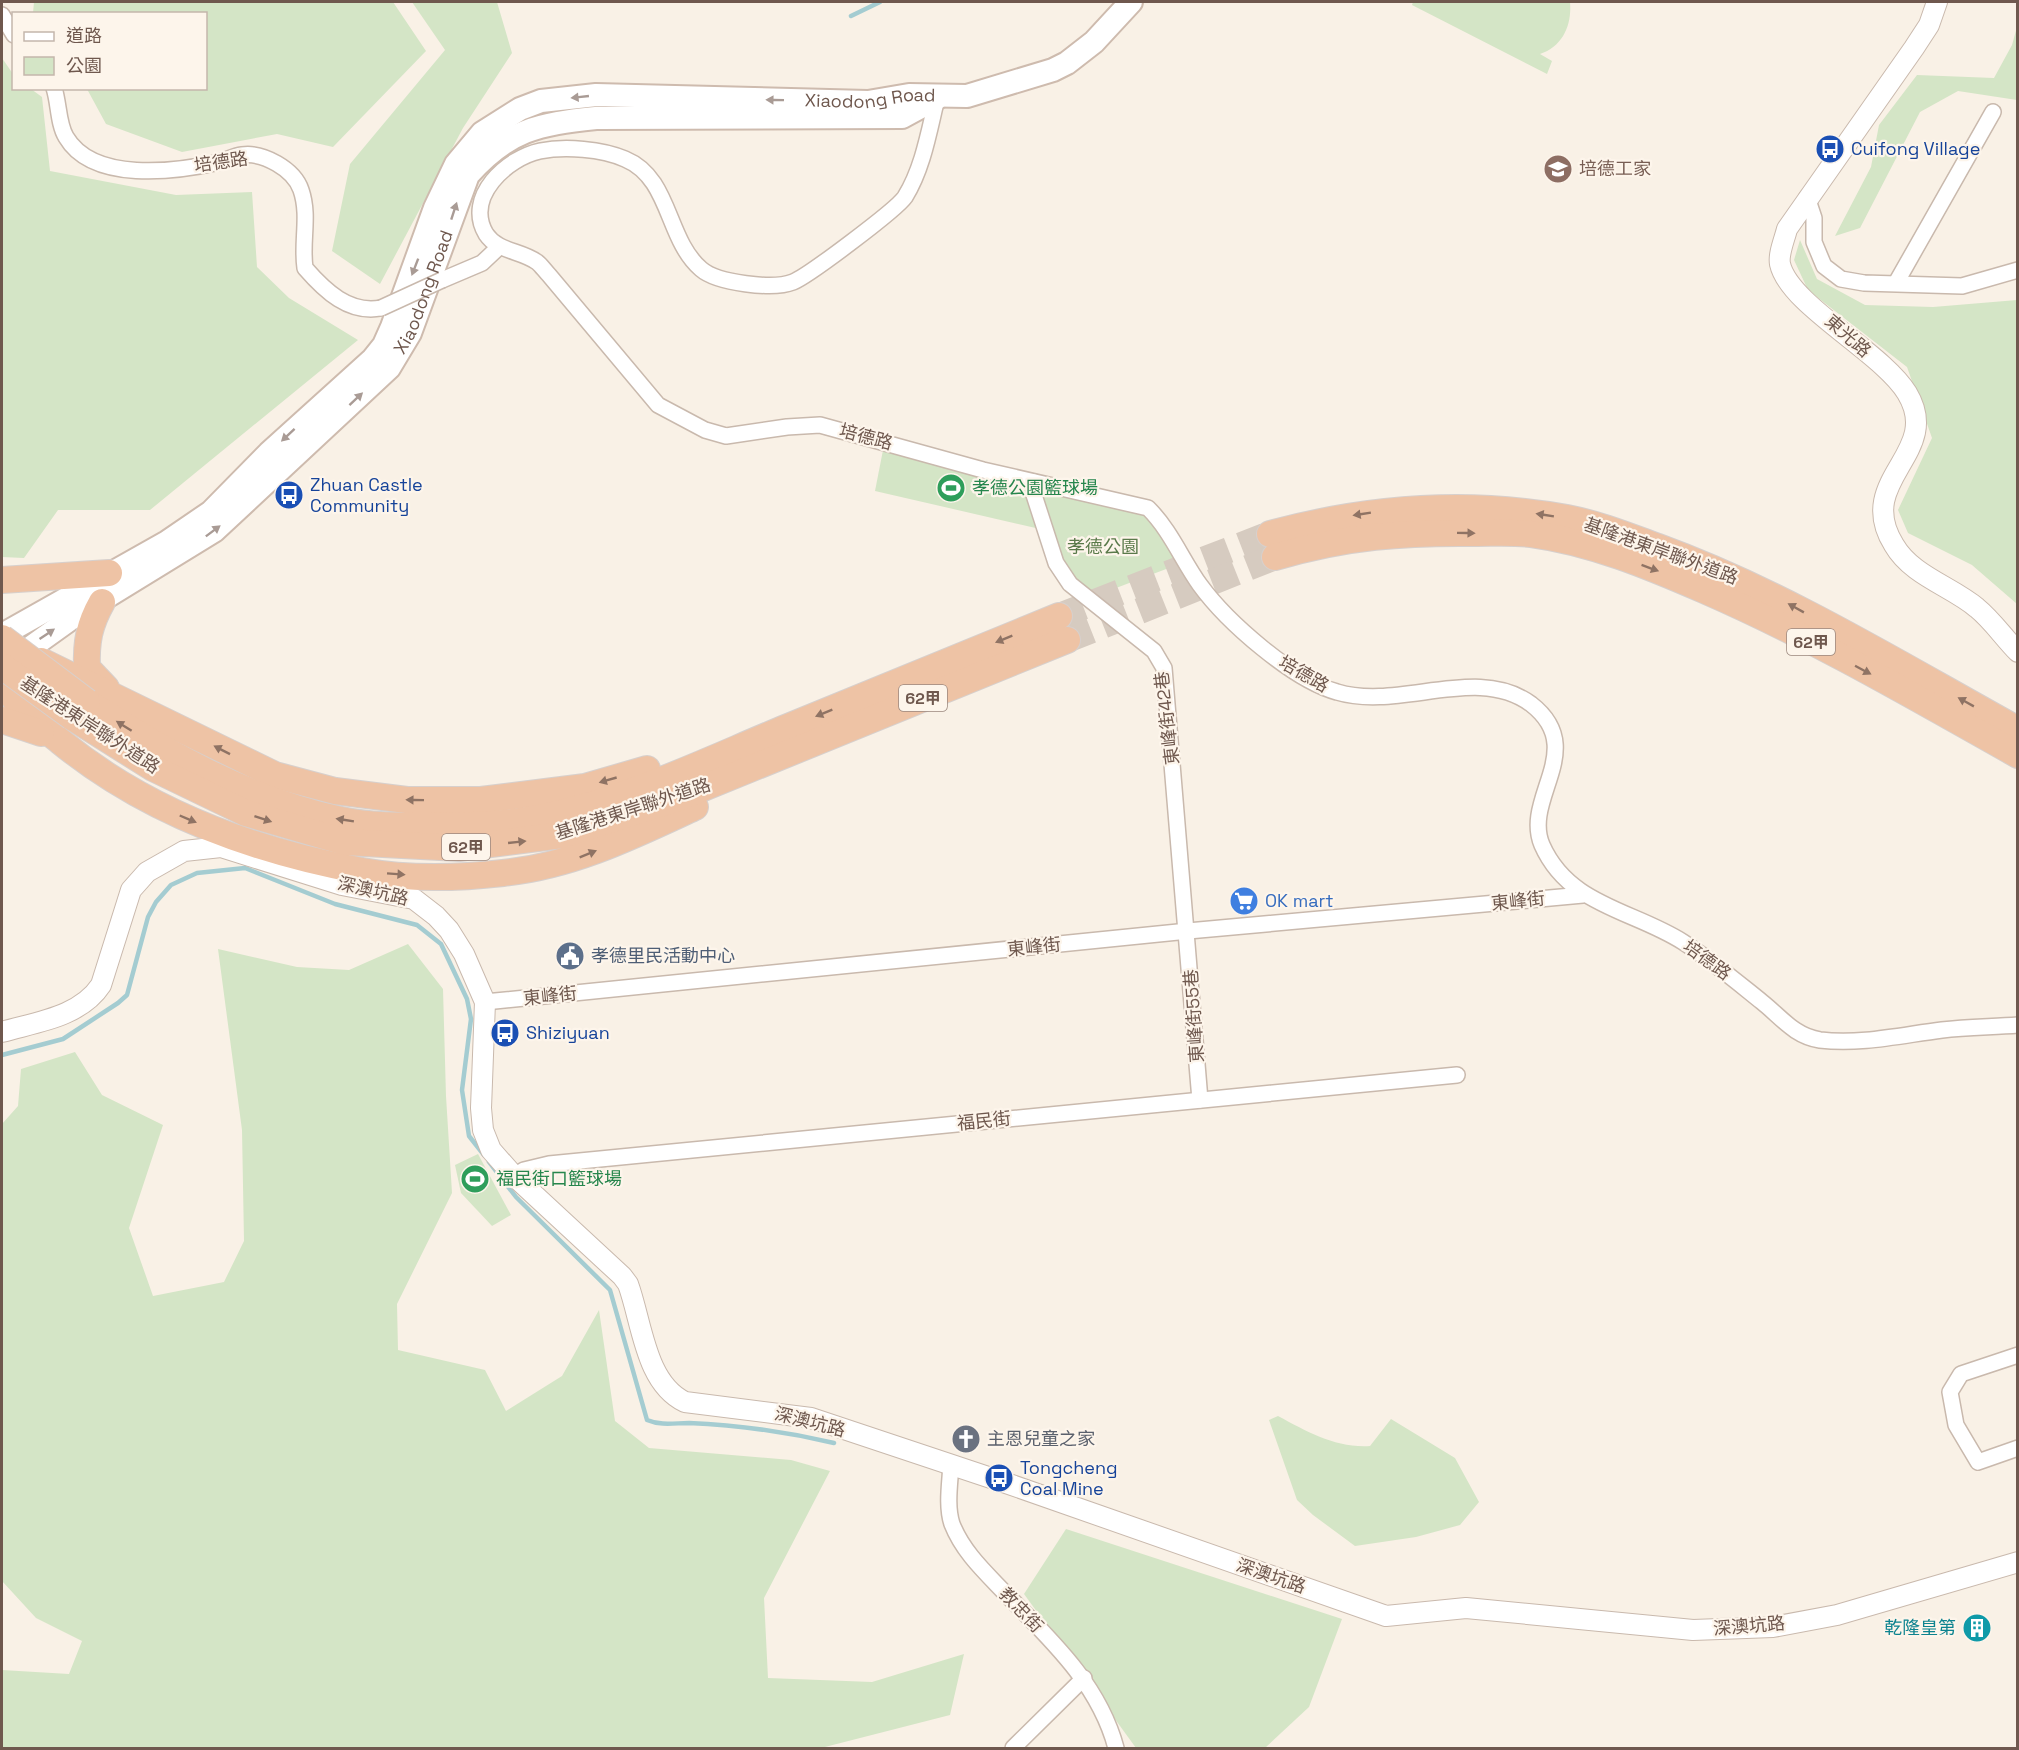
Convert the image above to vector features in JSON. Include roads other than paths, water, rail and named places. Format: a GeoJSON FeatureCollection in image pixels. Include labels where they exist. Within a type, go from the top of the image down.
{"type":"FeatureCollection","features":[{"type":"Feature","properties":{"kind":"highway","name":"基隆港東岸聯外道路"},"geometry":{"type":"LineString","coordinates":[[1273,546],[1319,532],[1363,536],[1407,522],[1530,534],[1598,537],[1689,559],[1776,597],[2018,730]]}},
{"type":"Feature","properties":{"kind":"highway","name":"基隆港東岸聯外道路"},"geometry":{"type":"LineString","coordinates":[[1598,537],[1666,573],[1770,620],[2018,755]]}},
{"type":"Feature","properties":{"kind":"highway"},"geometry":{"type":"LineString","coordinates":[[2,580],[109,573]]}},
{"type":"Feature","properties":{"kind":"highway"},"geometry":{"type":"LineString","coordinates":[[102,602],[91,621],[86,641],[87,668],[110,691],[275,775],[335,791],[408,800],[481,800],[585,787],[773,746]]}},
{"type":"Feature","properties":{"kind":"highway","name":"基隆港東岸聯外道路"},"geometry":{"type":"LineString","coordinates":[[4,655],[80,709],[246,813],[314,835],[345,842],[459,848],[562,835],[681,797],[773,746],[1063,628]]}},
{"type":"Feature","properties":{"kind":"highway"},"geometry":{"type":"LineString","coordinates":[[4,655],[140,708]]}},
{"type":"Feature","properties":{"kind":"highway"},"geometry":{"type":"LineString","coordinates":[[4,655],[19,706],[91,766]]}},
{"type":"Feature","properties":{"kind":"highway"},"geometry":{"type":"LineString","coordinates":[[2,720],[42,734],[91,766],[172,812],[230,837],[365,872],[429,876],[503,873],[573,860],[630,837],[703,803],[773,746]]}},
{"type":"Feature","properties":{"kind":"main road"},"geometry":{"type":"LineString","coordinates":[[938,98],[967,96],[1067,63],[1094,42],[1131,2]]}},
{"type":"Feature","properties":{"kind":"main road","name":"Xiaodong Road"},"geometry":{"type":"LineString","coordinates":[[4,655],[109,573],[167,542],[211,513],[268,453],[372,360],[388,336],[435,208],[456,164],[470,145],[502,119],[541,100],[596,95],[868,102],[909,95],[938,98]]}},
{"type":"Feature","properties":{"kind":"main road","name":"Xiaodong Road"},"geometry":{"type":"LineString","coordinates":[[4,655],[102,602],[214,531],[389,368],[410,333],[468,176],[486,155],[509,139],[548,123],[596,118],[902,117],[938,98]]}},
{"type":"Feature","properties":{"kind":"street","name":"東光路"},"geometry":{"type":"LineString","coordinates":[[1937,2],[1929,25],[1919,41],[1787,228],[1779,262],[1789,284],[1898,381],[1908,393],[1914,410],[1916,428],[1912,443],[1884,494],[1882,505],[1883,518],[1893,545],[1908,563],[1977,608],[2018,652]]}},
{"type":"Feature","properties":{"kind":"street"},"geometry":{"type":"LineString","coordinates":[[2,15],[12,32]]}},
{"type":"Feature","properties":{"kind":"street","name":"培德路"},"geometry":{"type":"LineString","coordinates":[[54,90],[65,136],[83,156],[112,169],[163,170],[219,162],[243,155],[271,159],[290,175],[300,188],[306,211],[305,268],[331,293],[352,307],[365,310],[381,308],[482,263],[499,247],[537,262],[565,291],[639,386],[658,405],[689,423],[726,436],[820,425],[1034,482],[1148,508],[1164,523],[1202,588],[1218,605],[1285,668],[1322,687],[1354,696],[1394,698],[1470,686],[1494,689],[1528,702],[1540,712],[1554,738],[1556,754],[1552,776],[1540,806],[1539,819],[1542,845],[1557,870],[1583,895],[1682,941],[1762,1003],[1790,1029],[1817,1040],[1862,1041],[1945,1030],[2018,1025]]}},
{"type":"Feature","properties":{"kind":"street"},"geometry":{"type":"LineString","coordinates":[[499,247],[486,233],[481,218],[483,200],[490,182],[517,160],[540,151],[596,151],[627,159],[648,177],[663,198],[677,239],[701,269],[721,280],[741,284],[792,282],[878,221],[904,198],[924,153],[938,98]]}},
{"type":"Feature","properties":{"kind":"street"},"geometry":{"type":"LineString","coordinates":[[1896,282],[1993,112]]}},
{"type":"Feature","properties":{"kind":"street"},"geometry":{"type":"LineString","coordinates":[[1807,197],[1814,218],[1814,242],[1824,266],[1841,279],[1864,283],[1896,282],[1962,286],[2016,268]]}},
{"type":"Feature","properties":{"kind":"street","name":"東峰街42巷"},"geometry":{"type":"LineString","coordinates":[[1034,482],[1034,495],[1056,563],[1070,584],[1154,651],[1164,668],[1188,931]]}},
{"type":"Feature","properties":{"kind":"street","name":"深澳坑路"},"geometry":{"type":"LineString","coordinates":[[2,1032],[65,1014],[94,996],[101,986],[131,890],[147,872],[166,859],[184,851],[204,847],[240,852],[342,885],[414,899],[448,930],[464,954],[485,1002],[481,1108],[483,1130],[491,1150],[514,1176],[622,1276],[632,1295],[652,1361],[672,1395],[685,1402],[811,1418],[951,1464],[1386,1616],[1466,1608],[1693,1630],[1773,1627],[1836,1614],[2018,1562]]}},
{"type":"Feature","properties":{"kind":"street","name":"東峰街"},"geometry":{"type":"LineString","coordinates":[[485,1002],[1188,931],[1583,895]]}},
{"type":"Feature","properties":{"kind":"street","name":"東峰街55巷"},"geometry":{"type":"LineString","coordinates":[[1188,931],[1200,1100]]}},
{"type":"Feature","properties":{"kind":"street","name":"福民街"},"geometry":{"type":"LineString","coordinates":[[514,1176],[524,1170],[549,1164],[1458,1075]]}},
{"type":"Feature","properties":{"kind":"street"},"geometry":{"type":"LineString","coordinates":[[2018,1355],[1961,1374],[1950,1392],[1956,1425],[1978,1461],[2018,1448]]}},
{"type":"Feature","properties":{"kind":"street","name":"教忠街"},"geometry":{"type":"LineString","coordinates":[[951,1464],[951,1522],[959,1538],[984,1572],[1084,1678],[1100,1704],[1116,1749]]}},
{"type":"Feature","properties":{"kind":"street"},"geometry":{"type":"LineString","coordinates":[[1013,1749],[1084,1678]]}},
{"type":"Feature","properties":{"kind":"waterway"},"geometry":{"type":"LineString","coordinates":[[851,16],[880,2]]}},
{"type":"Feature","properties":{"kind":"waterway"},"geometry":{"type":"LineString","coordinates":[[2,1055],[63,1039],[127,995],[148,917],[156,902],[171,885],[197,873],[245,868],[335,904],[417,925],[441,944],[467,999],[471,1019],[462,1090],[469,1136],[484,1155]]}},
{"type":"Feature","properties":{"kind":"waterway"},"geometry":{"type":"LineString","coordinates":[[489,1162],[516,1197],[610,1290],[647,1420],[663,1424],[689,1423],[744,1427],[834,1443]]}},
{"type":"Feature","properties":{"kind":"tunnel"},"geometry":{"type":"LineString","coordinates":[[1059,616],[1270,534]]}},
{"type":"Feature","properties":{"kind":"tunnel"},"geometry":{"type":"LineString","coordinates":[[1067,640],[1275,557]]}},
{"type":"Feature","properties":{"kind":"place","name":"Cuifong Village"},"geometry":{"type":"Point","coordinates":[1830,149]}},
{"type":"Feature","properties":{"kind":"place","name":"培德工家"},"geometry":{"type":"Point","coordinates":[1558,169]}},
{"type":"Feature","properties":{"kind":"place","name":"孝德公園籃球場"},"geometry":{"type":"Point","coordinates":[951,488]}},
{"type":"Feature","properties":{"kind":"place","name":"Zhuan Castle Community"},"geometry":{"type":"Point","coordinates":[289,495]}},
{"type":"Feature","properties":{"kind":"place","name":"OK mart"},"geometry":{"type":"Point","coordinates":[1244,901]}},
{"type":"Feature","properties":{"kind":"place","name":"孝德里民活動中心"},"geometry":{"type":"Point","coordinates":[570,956]}},
{"type":"Feature","properties":{"kind":"place","name":"Shiziyuan"},"geometry":{"type":"Point","coordinates":[505,1033]}},
{"type":"Feature","properties":{"kind":"place","name":"福民街口籃球場"},"geometry":{"type":"Point","coordinates":[475,1179]}},
{"type":"Feature","properties":{"kind":"place","name":"主恩兒童之家"},"geometry":{"type":"Point","coordinates":[966,1439]}},
{"type":"Feature","properties":{"kind":"place","name":"Tongcheng Coal Mine"},"geometry":{"type":"Point","coordinates":[999,1478]}},
{"type":"Feature","properties":{"kind":"place","name":"乾隆皇第"},"geometry":{"type":"Point","coordinates":[1977,1628]}},
{"type":"Feature","properties":{"kind":"park label","name":"孝德公園"},"geometry":{"type":"Point","coordinates":[1103,547]}}]}
